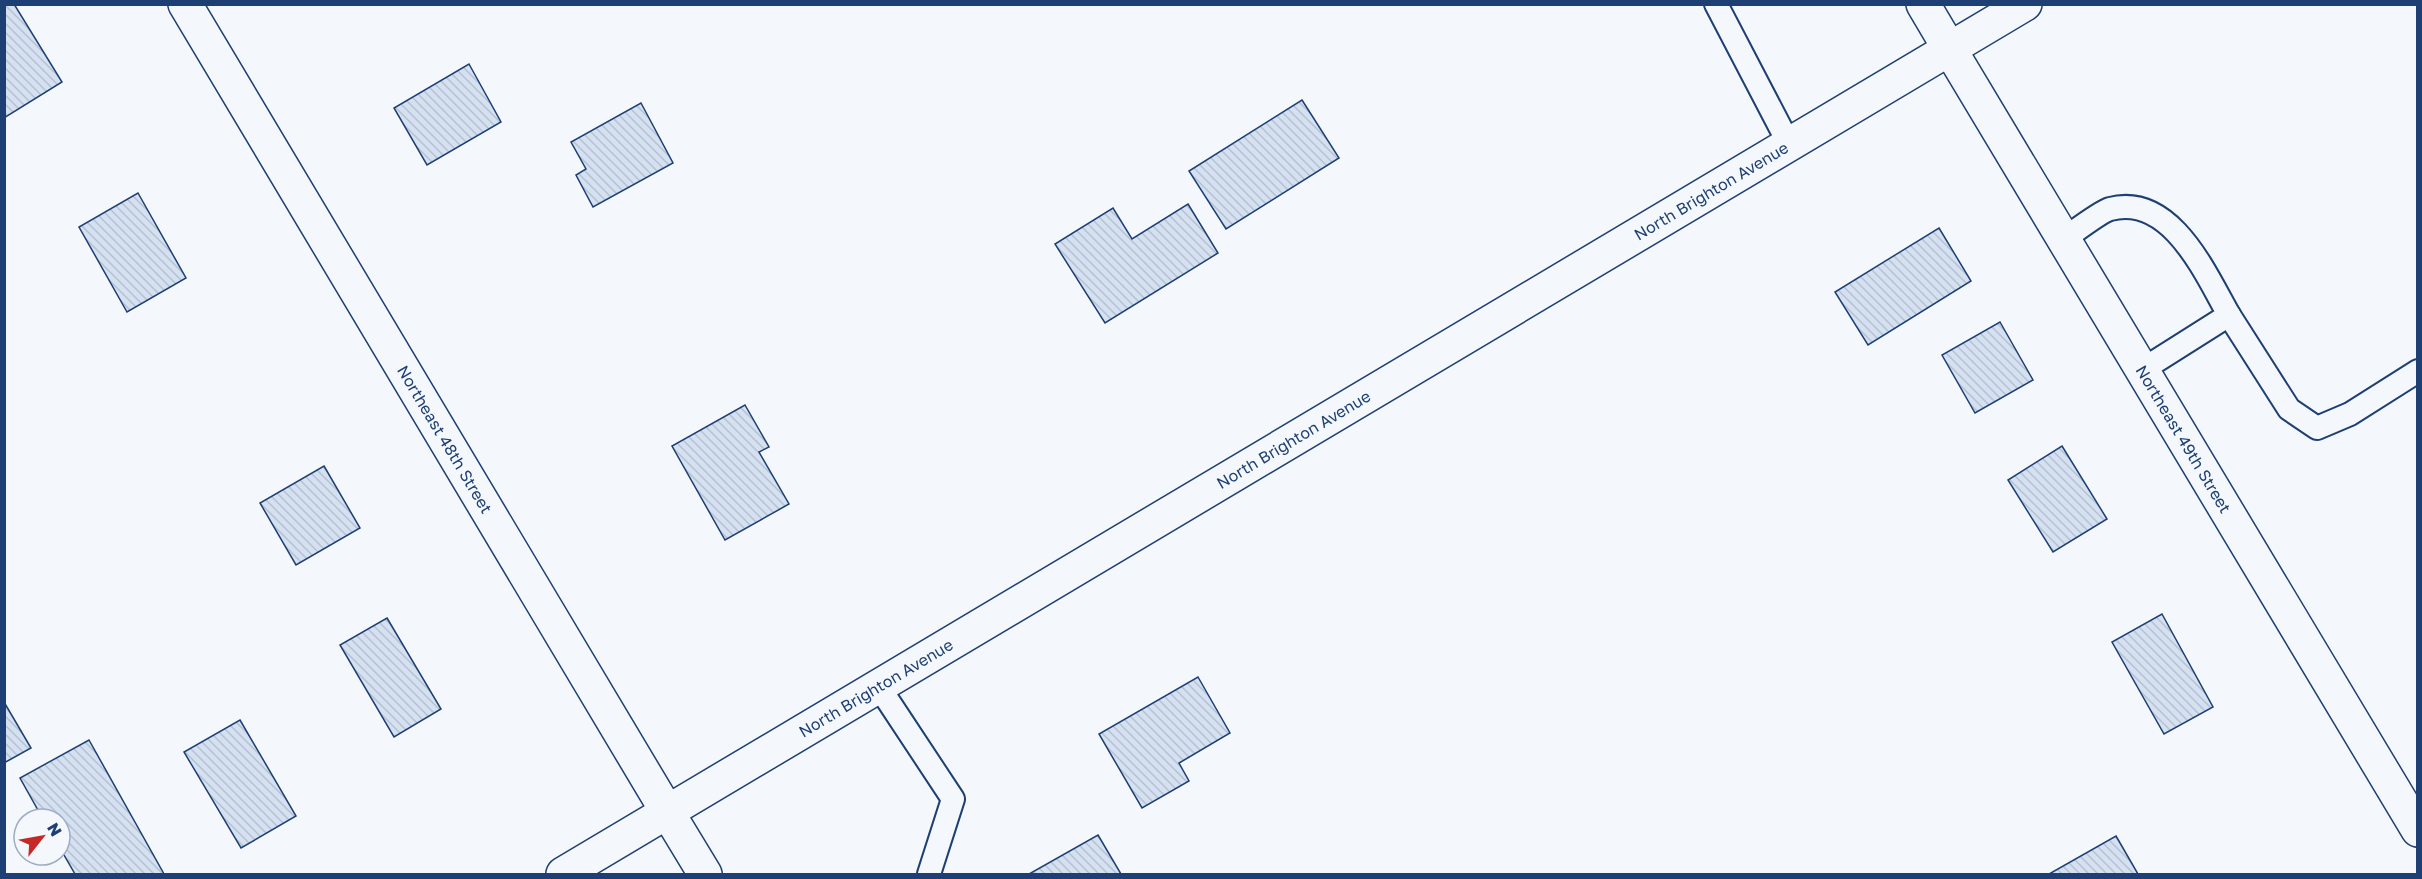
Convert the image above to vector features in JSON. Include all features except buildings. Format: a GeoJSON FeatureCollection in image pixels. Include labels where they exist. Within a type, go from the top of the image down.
{"type":"FeatureCollection","features":[{"type":"Feature","properties":{"kind":"main road","name":"Northeast 48th Street"},"geometry":{"type":"LineString","coordinates":[[185,4],[705,874]]}},
{"type":"Feature","properties":{"kind":"main road","name":"Northeast 49th Street"},"geometry":{"type":"LineString","coordinates":[[1923,4],[2418,830]]}},
{"type":"Feature","properties":{"kind":"main road","name":"North Brighton Avenue"},"geometry":{"type":"LineString","coordinates":[[563,874],[2025,4]]}},
{"type":"Feature","properties":{"kind":"lane"},"geometry":{"type":"LineString","coordinates":[[1716,4],[1789,144]]}},
{"type":"Feature","properties":{"kind":"lane"},"geometry":{"type":"LineString","coordinates":[[2064,239],[2110,209],[2142,207],[2172,225],[2202,267],[2229,315],[2289,409],[2317,428],[2350,414],[2418,371]]}},
{"type":"Feature","properties":{"kind":"lane"},"geometry":{"type":"LineString","coordinates":[[2142,370],[2229,315]]}},
{"type":"Feature","properties":{"kind":"lane"},"geometry":{"type":"LineString","coordinates":[[879,687],[953,799],[929,874]]}}]}
